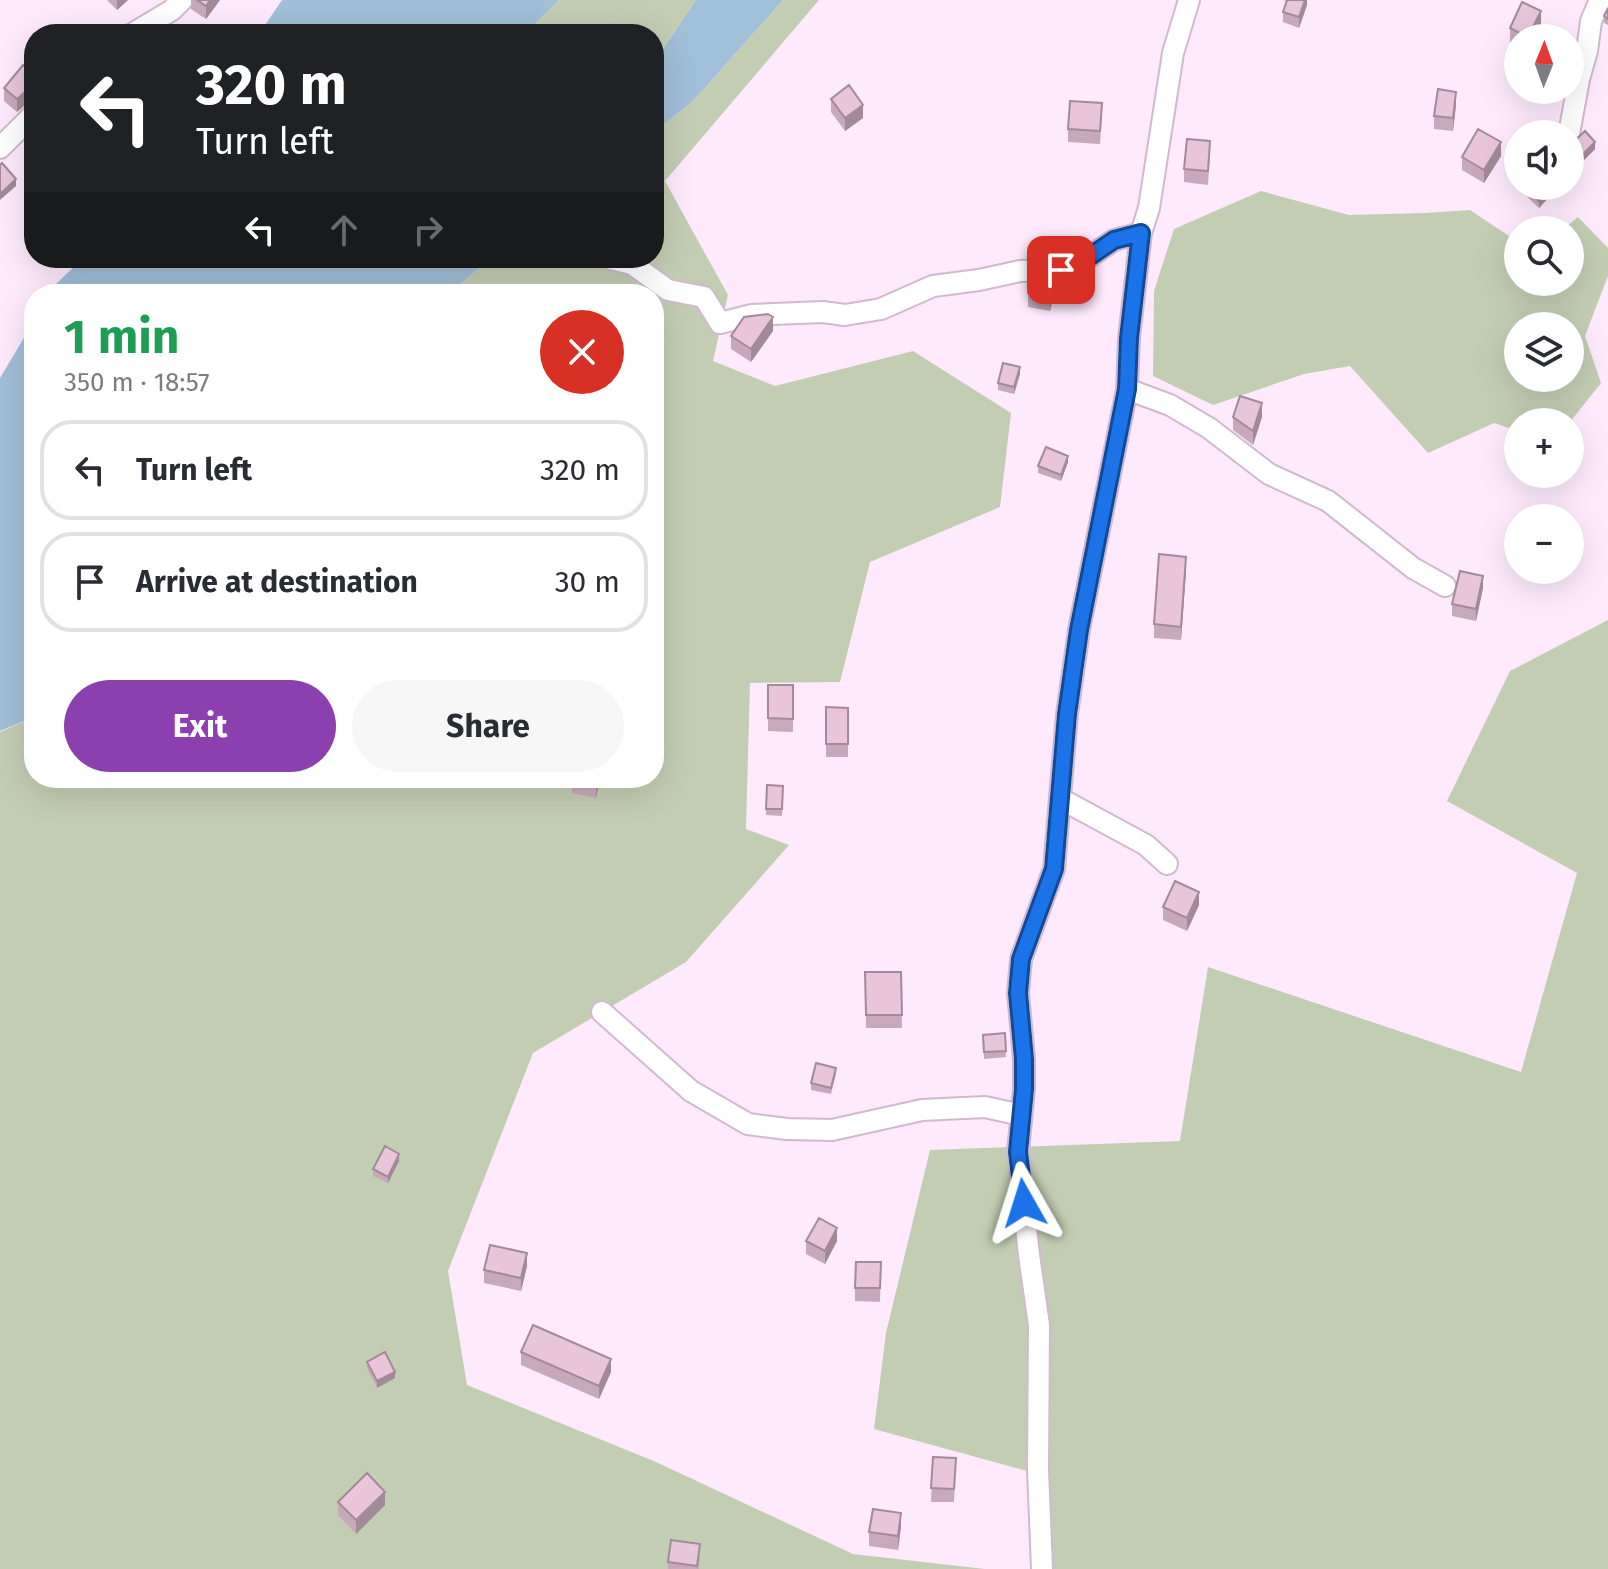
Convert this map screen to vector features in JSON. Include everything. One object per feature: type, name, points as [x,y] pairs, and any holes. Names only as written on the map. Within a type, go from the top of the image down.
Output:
[{"type":"street","points":[[149,24],[182,0]]},
{"type":"street","points":[[1042,1569],[1038,1470],[1039,1325],[1018,1152],[1024,1074],[1018,993],[1021,959],[1054,869],[1067,714],[1079,630],[1127,389],[1129,338],[1141,233],[1149,208],[1173,53],[1189,0]]},
{"type":"street","points":[[1572,120],[1591,21],[1600,0]]},
{"type":"street","points":[[0,148],[24,124]]},
{"type":"street","points":[[664,287],[704,297],[720,323],[752,315],[823,312],[845,315],[881,309],[933,286],[1020,271],[1061,270],[1089,257],[1114,240],[1141,233]]},
{"type":"street","points":[[638,268],[660,284]]},
{"type":"street","points":[[1127,389],[1170,405],[1209,428],[1269,474],[1328,501],[1413,568],[1445,586]]},
{"type":"street","points":[[1061,799],[1146,845],[1167,864]]},
{"type":"street","points":[[602,1012],[691,1091],[748,1124],[832,1130],[922,1110],[985,1107],[1021,1115]]},
{"type":"green space","points":[[559,0],[696,0],[664,47],[664,24],[535,24]]},
{"type":"green space","points":[[783,0],[819,0],[665,181],[728,295],[713,361],[775,386],[913,351],[1011,413],[1000,507],[870,562],[840,682],[750,683],[746,829],[789,845],[686,962],[533,1053],[448,1271],[467,1385],[656,1462],[853,1554],[985,1569],[0,1569],[0,732],[24,721],[24,788],[664,788],[664,284],[460,284],[480,268],[664,268],[664,124],[693,101]]},
{"type":"green space","points":[[1261,191],[1349,215],[1470,210],[1504,233],[1504,296],[1584,296],[1584,223],[1608,248],[1608,276],[1585,336],[1601,383],[1581,408],[1504,408],[1504,426],[1494,423],[1428,453],[1350,366],[1304,374],[1213,405],[1153,376],[1154,291],[1174,229]]},
{"type":"green space","points":[[1608,620],[1608,1569],[1032,1569],[1031,1472],[874,1429],[886,1333],[930,1150],[1180,1141],[1208,967],[1521,1072],[1577,873],[1447,801],[1510,671]]},
{"type":"water","points":[[282,0],[559,0],[535,24],[266,24]]},
{"type":"water","points":[[696,0],[783,0],[693,101],[664,124],[664,47]]},
{"type":"water","points":[[73,268],[480,268],[460,284],[56,284]]},
{"type":"water","points":[[24,338],[24,721],[0,731],[0,378]]},
{"type":"building","points":[[1287,0],[1305,0],[1299,17],[1283,12]]},
{"type":"building","points":[[1522,2],[1541,11],[1534,24],[1512,24]]},
{"type":"building","points":[[23,65],[24,93],[17,99],[4,88]]},
{"type":"building","points":[[849,85],[863,105],[845,118],[831,99]]},
{"type":"building","points":[[1438,89],[1456,92],[1453,118],[1434,116]]},
{"type":"building","points":[[1070,101],[1102,103],[1100,131],[1068,129]]},
{"type":"building","points":[[1478,129],[1501,142],[1484,170],[1462,157]]},
{"type":"building","points":[[1584,132],[1595,142],[1584,153]]},
{"type":"building","points":[[1187,139],[1210,141],[1208,171],[1184,169]]},
{"type":"building","points":[[2,163],[16,179],[0,194],[0,165]]},
{"type":"building","points":[[1032,270],[1056,270],[1050,298],[1028,293]]},
{"type":"building","points":[[768,314],[773,317],[751,349],[731,336],[744,317]]},
{"type":"building","points":[[1003,363],[1020,367],[1014,387],[998,383]]},
{"type":"building","points":[[1240,396],[1262,403],[1253,431],[1233,417]]},
{"type":"building","points":[[1046,447],[1068,456],[1061,475],[1038,466]]},
{"type":"building","points":[[1159,554],[1186,557],[1181,627],[1154,624]]},
{"type":"building","points":[[1460,571],[1483,576],[1476,609],[1452,604]]},
{"type":"building","points":[[768,685],[793,685],[793,719],[768,718]]},
{"type":"building","points":[[826,707],[848,708],[848,744],[826,744]]},
{"type":"building","points":[[767,785],[783,786],[782,809],[766,809]]},
{"type":"building","points":[[1175,881],[1199,892],[1187,918],[1163,907]]},
{"type":"building","points":[[865,972],[901,972],[902,1015],[866,1015]]},
{"type":"building","points":[[1005,1033],[1006,1051],[984,1052],[983,1035]]},
{"type":"building","points":[[816,1063],[836,1068],[831,1088],[811,1083]]},
{"type":"building","points":[[385,1146],[399,1154],[388,1177],[373,1169]]},
{"type":"building","points":[[819,1218],[837,1228],[825,1251],[806,1241]]},
{"type":"building","points":[[490,1245],[527,1253],[521,1278],[484,1270]]},
{"type":"building","points":[[856,1262],[881,1262],[880,1288],[855,1288]]},
{"type":"building","points":[[533,1325],[611,1359],[599,1386],[521,1352]]},
{"type":"building","points":[[385,1352],[395,1372],[377,1381],[367,1362]]},
{"type":"building","points":[[933,1457],[956,1458],[954,1489],[931,1488]]},
{"type":"building","points":[[367,1473],[385,1492],[356,1520],[338,1502]]},
{"type":"building","points":[[873,1509],[901,1513],[898,1536],[869,1532]]},
{"type":"building","points":[[671,1540],[700,1544],[697,1566],[668,1562]]},
{"type":"route","points":[[1024,1203],[1018,1152],[1024,1089],[1018,993],[1021,959],[1054,869],[1067,714],[1079,630],[1127,389],[1129,338],[1141,233],[1114,240],[1089,257],[1061,270]]}]
